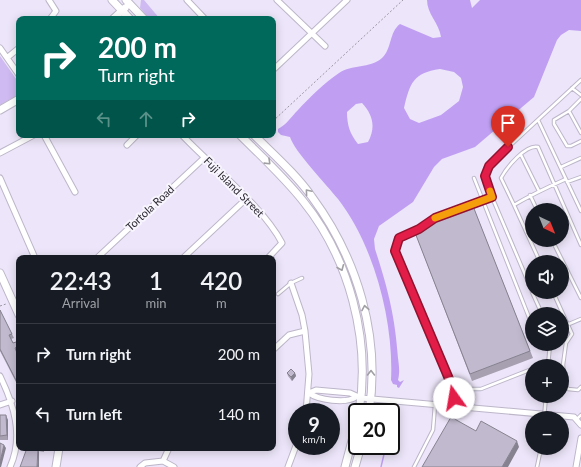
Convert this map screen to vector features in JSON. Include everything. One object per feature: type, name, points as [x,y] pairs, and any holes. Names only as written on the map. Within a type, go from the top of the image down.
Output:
[{"type":"main road","points":[[112,0],[127,16]]},
{"type":"main road","points":[[116,16],[129,1],[142,16]]},
{"type":"main road","points":[[0,110],[16,102]]},
{"type":"main road","points":[[243,138],[282,176],[304,202],[324,231],[342,270],[354,305],[361,347],[358,403]]},
{"type":"main road","points":[[257,138],[289,169],[312,196],[332,226],[351,266],[364,303],[371,347],[370,403]]},
{"type":"main road","points":[[0,273],[16,308]]},
{"type":"main road","points":[[56,467],[59,451]]},
{"type":"main road","points":[[345,467],[348,455]]},
{"type":"main road","points":[[355,467],[358,455]]},
{"type":"street","points":[[49,0],[56,10],[52,16]]},
{"type":"street","points":[[187,0],[202,16]]},
{"type":"street","points":[[191,4],[196,0]]},
{"type":"street","points":[[277,0],[324,46]]},
{"type":"street","points":[[276,67],[347,0]]},
{"type":"street","points":[[0,48],[16,70]]},
{"type":"street","points":[[8,57],[16,50]]},
{"type":"street","points":[[0,153],[28,138]]},
{"type":"street","points":[[46,138],[75,192]]},
{"type":"street","points":[[127,145],[134,138]]},
{"type":"street","name":"Fuji Island Street","points":[[185,138],[266,219],[282,243],[271,255]]},
{"type":"street","name":"Tortola Road","points":[[100,255],[204,158]]},
{"type":"street","points":[[0,178],[34,255]]},
{"type":"street","points":[[186,255],[246,199]]},
{"type":"street","points":[[291,283],[302,315],[305,330],[308,355],[309,392],[307,403]]},
{"type":"street","points":[[276,347],[289,335],[305,330]]},
{"type":"street","points":[[0,376],[12,401],[16,418]]},
{"type":"street","points":[[309,392],[315,397],[350,401],[358,398],[525,414]]},
{"type":"street","points":[[0,405],[12,401]]},
{"type":"street","points":[[569,417],[574,417],[581,425]]},
{"type":"street","points":[[576,467],[581,438]]},
{"type":"street","points":[[10,467],[16,444]]},
{"type":"street","points":[[163,461],[168,451]]},
{"type":"street","points":[[288,467],[292,455]]},
{"type":"street","points":[[140,467],[145,463],[163,461],[174,467]]},
{"type":"lane","points":[[525,275],[492,197],[485,176],[489,166],[581,80]]},
{"type":"lane","points":[[572,88],[581,95]]},
{"type":"lane","points":[[581,99],[569,111],[554,120],[554,124],[567,146],[571,146],[581,141]]},
{"type":"lane","points":[[569,111],[581,133]]},
{"type":"lane","points":[[538,120],[581,211]]},
{"type":"lane","points":[[537,255],[501,178],[505,171],[527,148],[534,146],[538,147],[581,245]]},
{"type":"lane","points":[[521,155],[539,191]]},
{"type":"lane","points":[[561,167],[581,158]]},
{"type":"lane","points":[[514,205],[530,195],[554,184],[581,176]]},
{"type":"lane","points":[[474,178],[525,307]]},
{"type":"lane","points":[[530,195],[534,203]]},
{"type":"lane","points":[[452,406],[455,389],[452,386],[395,251],[399,238],[419,229],[435,218],[492,197]]},
{"type":"lane","points":[[556,247],[581,298]]},
{"type":"lane","points":[[278,294],[291,283],[302,278]]},
{"type":"lane","points":[[569,324],[581,319]]},
{"type":"lane","points":[[569,326],[572,334],[569,338]]},
{"type":"lane","points":[[565,351],[563,365],[565,385],[568,388],[578,390],[581,387]]},
{"type":"lane","points":[[455,389],[481,389],[525,372]]},
{"type":"lane","points":[[414,467],[433,430],[435,405]]},
{"type":"lane","points":[[576,419],[581,415]]},
{"type":"lane","points":[[537,467],[540,455]]},
{"type":"path","points":[[276,118],[403,0]]},
{"type":"path","points":[[0,306],[6,304]]},
{"type":"shaded area","points":[[141,0],[144,0],[157,16],[147,16],[140,8]]},
{"type":"shaded area","points":[[427,0],[470,0],[472,8],[480,0],[581,0],[581,31],[569,30],[561,35],[557,40],[534,97],[475,147],[442,159],[434,167],[413,202],[379,226],[374,239],[375,249],[384,277],[393,316],[399,366],[398,380],[400,382],[404,380],[399,388],[397,385],[393,384],[391,380],[391,357],[385,309],[379,285],[362,239],[351,218],[338,199],[304,159],[290,137],[281,135],[278,132],[278,129],[286,123],[317,90],[339,73],[349,68],[372,64],[382,58],[387,50],[396,27],[400,24],[433,38],[441,37]],"holes":[[[440,69],[454,72],[461,78],[463,87],[459,101],[441,115],[419,123],[410,119],[404,108],[411,86],[414,81],[424,73]],[[362,103],[369,112],[373,126],[368,142],[358,144],[350,129],[347,112],[356,104]]]},
{"type":"shaded area","points":[[0,56],[16,79],[16,96],[0,105]]},
{"type":"building","points":[[473,206],[525,338],[525,351],[530,351],[470,374],[414,230]]},
{"type":"building","points":[[0,310],[12,334],[9,335],[13,343],[16,342],[16,380],[0,349]]},
{"type":"building","points":[[291,369],[295,373],[291,377],[287,373]]},
{"type":"building","points":[[0,415],[6,415],[7,435],[0,436]]},
{"type":"building","points":[[451,417],[476,431],[481,421],[517,441],[502,467],[422,467]]},
{"type":"building","points":[[0,443],[4,445],[0,462]]},
{"type":"building","points":[[26,451],[38,451],[37,467],[20,467]]},
{"type":"waterway","points":[[381,467],[384,455]]},
{"type":"slow traffic","points":[[435,218],[492,197],[490,191]]},
{"type":"route","points":[[454,398],[455,389],[452,386],[395,251],[399,238],[419,229],[435,218],[492,197],[485,176],[489,166],[508,147]]}]
